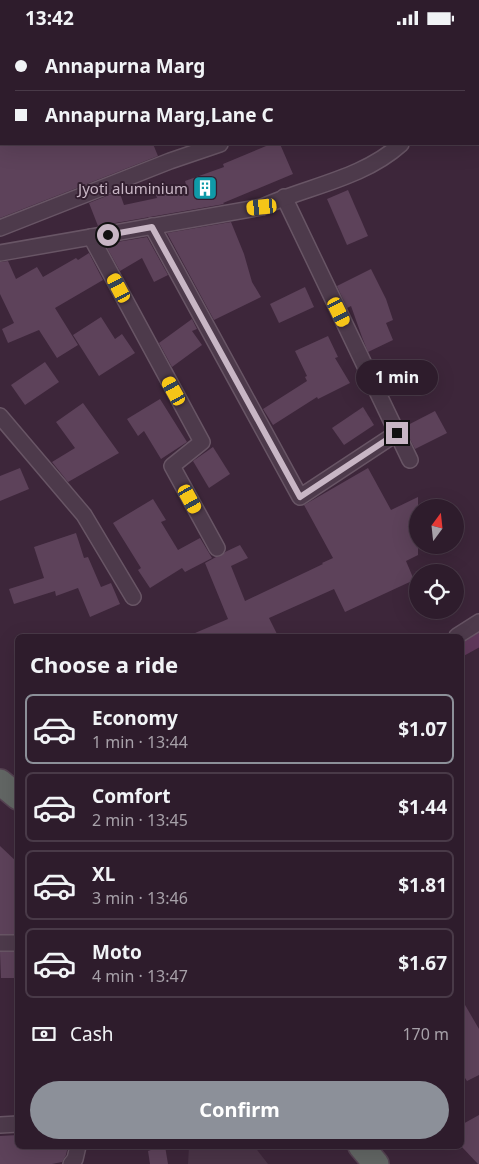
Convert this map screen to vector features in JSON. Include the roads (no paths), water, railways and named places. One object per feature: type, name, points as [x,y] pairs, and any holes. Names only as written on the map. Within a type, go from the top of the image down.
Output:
[{"type":"highway","points":[[0,782],[15,794]]},
{"type":"highway","points":[[363,1149],[376,1164]]},
{"type":"street","points":[[0,228],[170,161],[217,145]]},
{"type":"street","points":[[0,253],[262,207],[284,197],[354,173],[400,145]]},
{"type":"street","points":[[284,197],[410,460]]},
{"type":"street","points":[[152,227],[300,497],[397,433]]},
{"type":"street","points":[[91,237],[202,442],[172,467],[217,548]]},
{"type":"street","points":[[0,416],[84,515],[133,597]]},
{"type":"street","points":[[460,634],[479,622]]},
{"type":"street","points":[[0,943],[15,943]]},
{"type":"street","points":[[0,1125],[15,1124]]},
{"type":"street","points":[[71,1164],[75,1159],[77,1149]]},
{"type":"waterway","points":[[464,644],[479,636]]},
{"type":"place","name":"Jyoti aluminium","points":[[205,188]]}]
